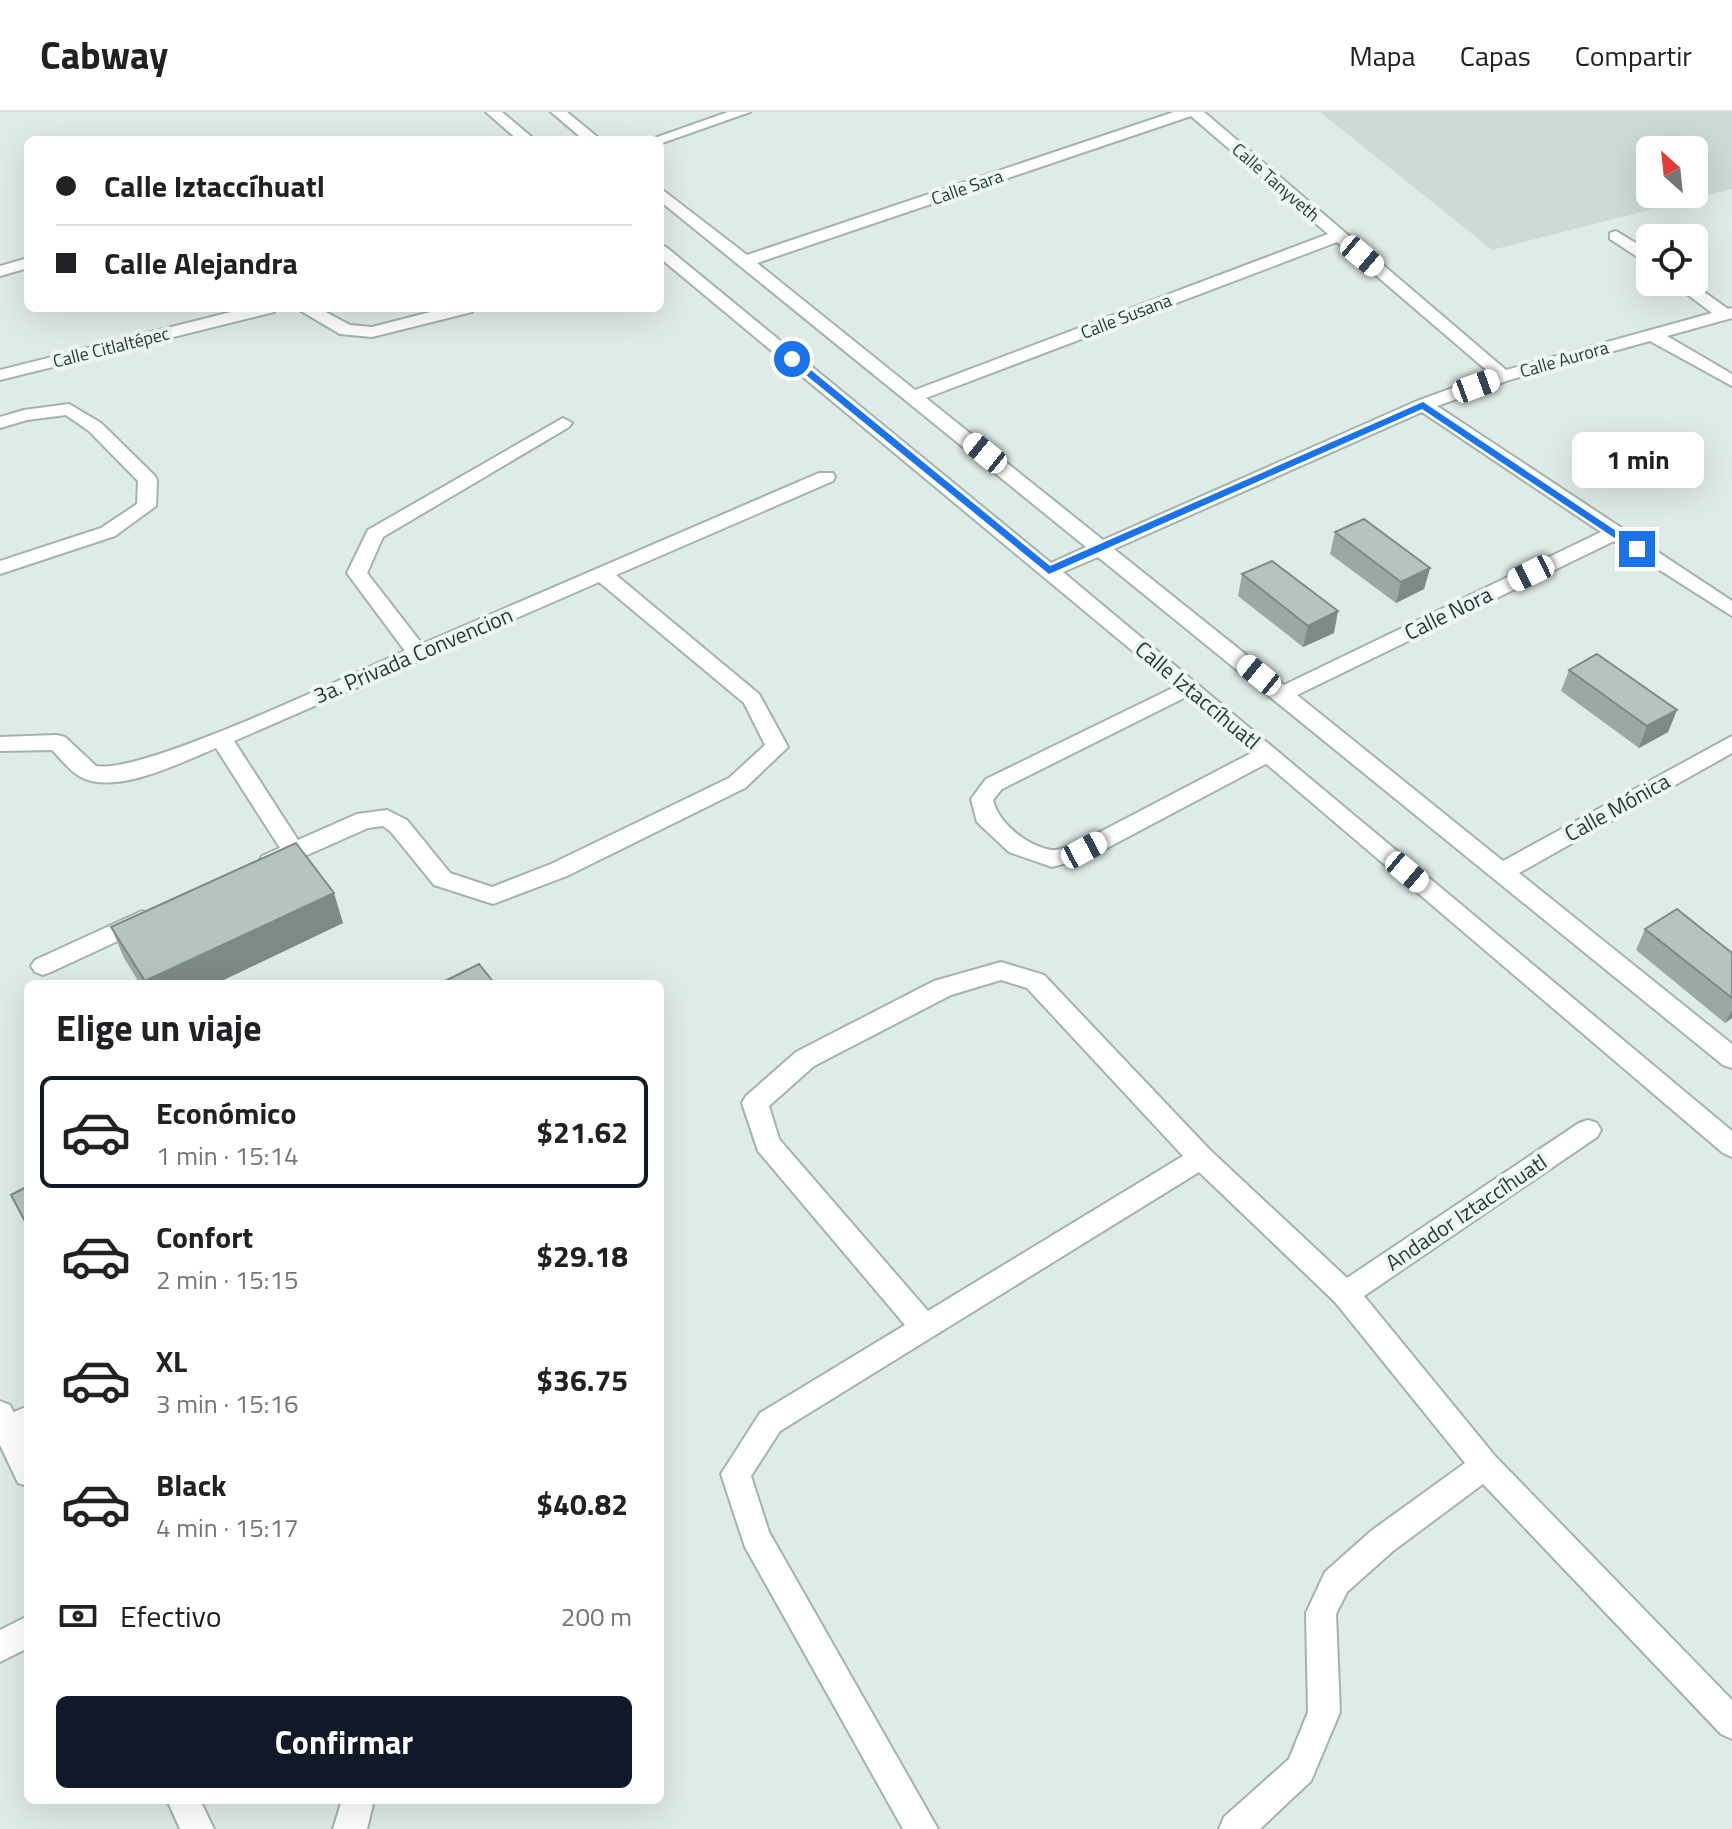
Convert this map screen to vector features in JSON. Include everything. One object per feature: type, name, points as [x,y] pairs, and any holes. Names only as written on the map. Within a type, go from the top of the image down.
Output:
[{"type":"street","points":[[493,112],[522,136]]},
{"type":"street","points":[[558,112],[588,136]]},
{"type":"street","points":[[664,138],[743,112]]},
{"type":"street","name":"Calle Sara","points":[[746,261],[1189,112]]},
{"type":"street","name":"Calle Tanyveth","points":[[1195,112],[1503,376]]},
{"type":"street","points":[[664,201],[746,261],[915,396],[1732,1058]]},
{"type":"street","name":"Calle Susana","points":[[915,396],[1338,236]]},
{"type":"street","points":[[1616,236],[1636,250]]},
{"type":"street","name":"Calle Iztaccíhuatl","points":[[664,253],[1189,687],[1732,1146]]},
{"type":"street","points":[[0,271],[24,264]]},
{"type":"street","points":[[1700,296],[1728,314]]},
{"type":"street","name":"Calle Citlaltépec","points":[[0,375],[252,312]]},
{"type":"street","points":[[312,312],[346,330],[372,332],[450,312]]},
{"type":"street","name":"Calle Aurora","points":[[1049,571],[1423,405],[1503,376],[1728,314]]},
{"type":"street","points":[[1653,335],[1732,381]]},
{"type":"street","points":[[1423,405],[1732,610]]},
{"type":"street","points":[[0,423],[24,415],[69,409],[95,427],[148,480],[146,506],[108,532],[0,568]]},
{"type":"street","points":[[418,653],[357,573],[375,534],[563,423]]},
{"type":"street","name":"3a. Privada Convencion","points":[[0,744],[57,742],[88,772],[104,777],[128,772],[221,738],[826,477]]},
{"type":"street","name":"Calle Nora","points":[[1282,694],[1614,533]]},
{"type":"street","points":[[252,871],[365,820],[387,818],[399,826],[442,879],[493,896],[559,870],[737,783],[777,747],[752,699],[603,575]]},
{"type":"street","points":[[1189,687],[994,784],[982,799],[985,816],[1017,846],[1052,859],[1084,850],[1267,754]]},
{"type":"street","points":[[221,738],[294,852]]},
{"type":"street","name":"Calle Mónica","points":[[1502,872],[1732,743]]},
{"type":"street","points":[[43,966],[168,909]]},
{"type":"street","points":[[926,1329],[767,1144],[755,1103],[805,1059],[943,988],[1001,971],[1035,981],[1201,1158],[1345,1294],[1485,1465],[1732,1723]]},
{"type":"street","name":"Andador Iztaccíhuatl","points":[[1345,1294],[1588,1130]]},
{"type":"street","points":[[921,1829],[756,1537],[736,1474],[770,1422],[1201,1158]]},
{"type":"street","points":[[12,1421],[24,1460]]},
{"type":"street","points":[[1236,1829],[1300,1770],[1324,1712],[1321,1613],[1336,1582],[1382,1541],[1485,1465]]},
{"type":"street","points":[[0,1647],[24,1633]]},
{"type":"street","points":[[185,1804],[197,1829]]},
{"type":"street","points":[[350,1829],[357,1804]]},
{"type":"shaded area","points":[[1320,112],[1732,112],[1732,189],[1708,195],[1708,136],[1636,136],[1636,208],[1657,208],[1492,250]]},
{"type":"building","points":[[1364,519],[1430,568],[1401,582],[1335,532]]},
{"type":"building","points":[[1272,561],[1338,611],[1308,626],[1242,574]]},
{"type":"building","points":[[1597,654],[1677,710],[1647,726],[1569,670]]},
{"type":"building","points":[[296,843],[334,893],[147,980],[111,927]]},
{"type":"building","points":[[1677,909],[1732,953],[1732,998],[1645,929]]},
{"type":"building","points":[[479,964],[492,980],[447,980]]},
{"type":"building","points":[[24,1188],[24,1219],[11,1195]]},
{"type":"route","points":[[792,359],[1049,571],[1423,405],[1637,549]]}]
